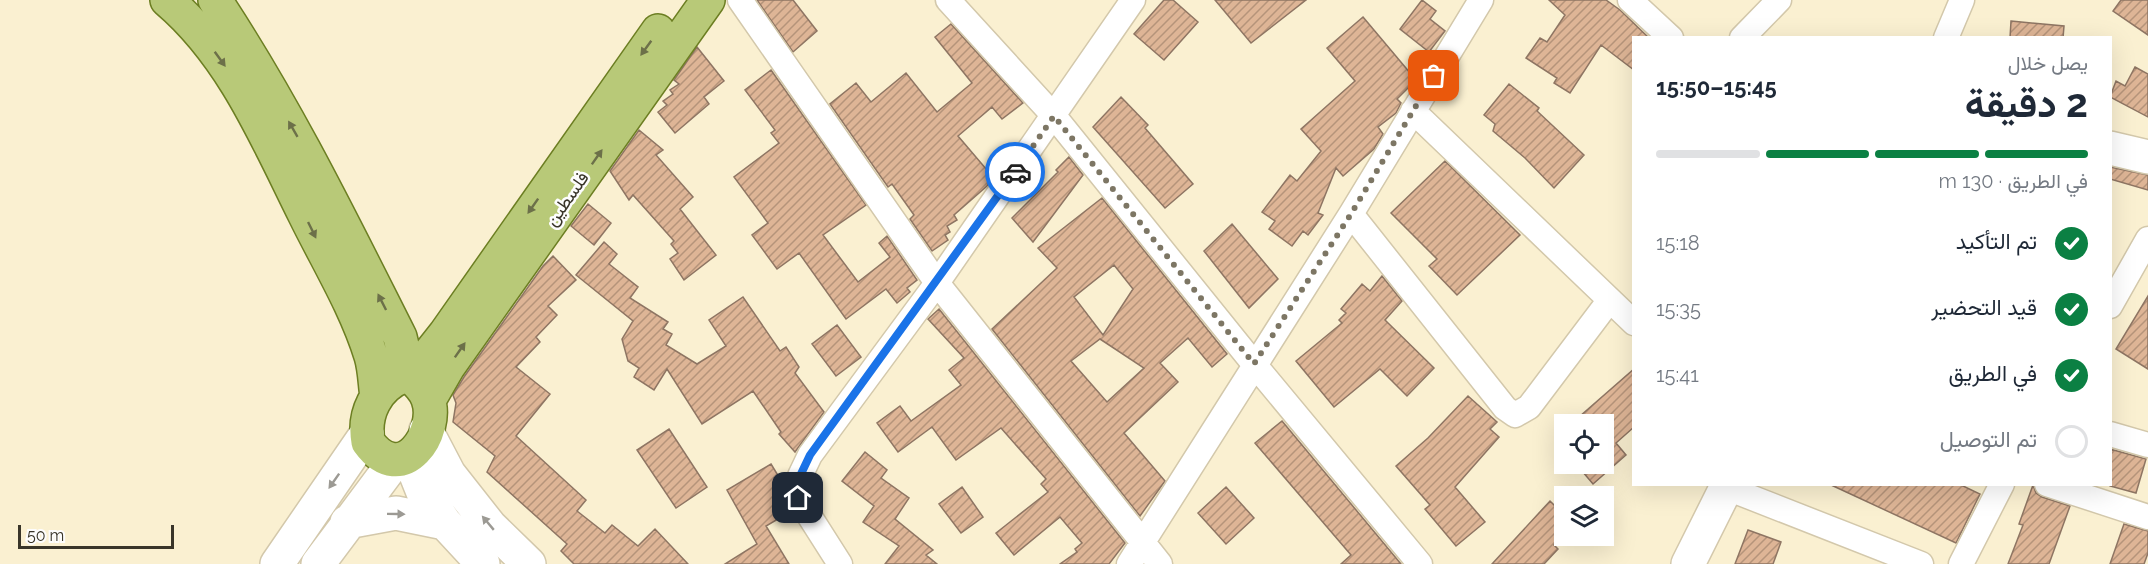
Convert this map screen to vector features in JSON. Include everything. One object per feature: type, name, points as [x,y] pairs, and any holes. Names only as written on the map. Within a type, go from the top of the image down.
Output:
[{"type":"main road","name":"فلسطين","points":[[417,396],[445,334],[680,0]]},
{"type":"main road","name":"فلسطين","points":[[417,396],[448,367],[708,0]]},
{"type":"main road","points":[[195,5],[252,59],[318,174],[399,336],[417,396],[416,452],[402,459],[374,450],[368,442],[367,433],[370,410],[376,397],[391,381],[417,396]]},
{"type":"main road","points":[[195,5],[224,62],[252,108],[348,302],[371,357],[376,397]]},
{"type":"main road","points":[[399,336],[422,340],[445,334]]},
{"type":"street","points":[[740,0],[937,283],[1160,564]]},
{"type":"street","points":[[948,0],[1054,116],[1418,563]]},
{"type":"street","points":[[840,564],[798,498],[800,476],[810,455],[937,283],[1133,0]]},
{"type":"street","points":[[1744,36],[1779,0]]},
{"type":"street","points":[[1947,36],[1962,0]]},
{"type":"street","points":[[1633,1],[1669,36]]},
{"type":"street","points":[[1129,564],[1351,214],[1477,2]]},
{"type":"street","points":[[1413,111],[1632,321]]},
{"type":"street","points":[[2112,148],[2148,157]]},
{"type":"street","points":[[1351,214],[1504,408],[1515,415],[1529,407],[1609,301]]},
{"type":"street","points":[[2112,302],[2148,239]]},
{"type":"street","points":[[417,396],[449,474],[490,526],[529,564]]},
{"type":"street","points":[[277,564],[367,433]]},
{"type":"street","points":[[2112,435],[2148,445]]},
{"type":"street","points":[[318,564],[347,522],[402,459],[445,523],[483,564]]},
{"type":"street","points":[[1688,564],[1728,486],[1921,564]]},
{"type":"street","points":[[1961,564],[2001,486]]},
{"type":"street","points":[[2053,486],[2148,517]]},
{"type":"street","points":[[347,522],[396,513],[445,523]]},
{"type":"building","points":[[757,0],[793,0],[817,31],[793,52]]},
{"type":"building","points":[[1164,0],[1173,0],[1198,22],[1164,60],[1134,34]]},
{"type":"building","points":[[1215,0],[1306,0],[1251,43]]},
{"type":"building","points":[[1422,0],[1436,11],[1430,19],[1445,31],[1429,52],[1400,29]]},
{"type":"building","points":[[1549,0],[1606,0],[1620,10],[1647,36],[1632,36],[1632,68],[1601,45],[1570,93],[1554,83],[1557,78],[1526,58],[1540,38],[1547,42],[1565,15]]},
{"type":"building","points":[[2121,0],[2148,0],[2148,35],[2113,11]]},
{"type":"building","points":[[1363,17],[1416,80],[1397,99],[1401,103],[1396,113],[1378,127],[1383,134],[1374,149],[1343,176],[1336,168],[1318,213],[1323,215],[1308,235],[1303,231],[1292,246],[1269,229],[1275,221],[1262,212],[1290,175],[1297,181],[1321,151],[1301,129],[1355,81],[1327,48]]},
{"type":"building","points":[[2011,21],[2064,26],[2063,36],[2010,36]]},
{"type":"building","points":[[951,24],[1023,103],[1002,119],[992,107],[958,136],[993,177],[987,186],[954,215],[957,220],[947,226],[950,232],[945,235],[948,240],[932,251],[910,219],[914,215],[892,184],[888,187],[830,104],[856,83],[871,102],[906,73],[937,112],[972,83],[935,37]]},
{"type":"building","points":[[697,47],[724,81],[704,97],[709,104],[675,133],[658,112],[667,105],[663,101],[673,94],[670,90],[679,84],[674,80]]},
{"type":"building","points":[[2135,67],[2148,74],[2148,117],[2112,98],[2116,81],[2125,86]]},
{"type":"building","points":[[771,70],[866,205],[823,235],[858,282],[890,257],[879,243],[887,236],[917,280],[907,288],[910,292],[897,303],[886,289],[846,319],[799,253],[777,269],[752,235],[768,223],[734,177],[779,143],[771,133],[775,130],[745,90]]},
{"type":"building","points":[[1509,84],[1539,108],[1537,111],[1584,155],[1554,188],[1525,158],[1493,131],[1495,124],[1484,115]]},
{"type":"building","points":[[1121,97],[1148,125],[1145,128],[1193,184],[1165,208],[1093,127]]},
{"type":"building","points":[[639,130],[663,150],[656,155],[693,197],[680,209],[716,255],[684,280],[670,259],[678,253],[671,244],[674,241],[633,195],[629,200],[610,171]]},
{"type":"building","points":[[1069,157],[1083,175],[1033,242],[1012,218],[1058,172],[1056,170]]},
{"type":"building","points":[[1445,161],[1520,235],[1457,295],[1429,266],[1437,259],[1391,213]]},
{"type":"building","points":[[2112,167],[2148,175],[2148,190],[2112,180]]},
{"type":"building","points":[[1102,198],[1227,354],[1212,367],[1188,338],[1160,363],[1178,382],[1124,433],[1165,481],[1140,516],[992,329],[1057,268],[1038,248]],"holes":[[[1114,265],[1133,289],[1103,335],[1074,297]],[[1100,339],[1144,368],[1107,402],[1071,361]]]},
{"type":"building","points":[[588,204],[611,223],[594,245],[571,226]]},
{"type":"building","points":[[1232,224],[1278,279],[1249,308],[1204,251]]},
{"type":"building","points":[[604,242],[617,254],[609,264],[638,287],[630,298],[668,322],[663,329],[672,334],[666,345],[697,364],[726,346],[709,320],[743,297],[780,351],[786,347],[799,367],[795,373],[824,412],[795,452],[779,434],[781,432],[753,391],[702,424],[667,369],[654,390],[634,377],[639,368],[628,361],[622,339],[633,321],[576,275]]},
{"type":"building","points":[[553,256],[576,280],[548,306],[557,315],[536,337],[540,342],[516,367],[550,394],[516,436],[586,500],[577,511],[605,533],[612,525],[638,546],[655,529],[688,564],[574,564],[561,551],[567,544],[487,472],[495,456],[453,422],[456,403],[453,395],[543,266]]},
{"type":"building","points":[[1382,276],[1402,301],[1385,320],[1434,368],[1407,396],[1380,369],[1334,407],[1296,361],[1342,323],[1339,320],[1346,313],[1341,309],[1362,284],[1370,291]]},
{"type":"building","points":[[2148,296],[2148,369],[2116,349]]},
{"type":"building","points":[[939,309],[1125,543],[1109,564],[1060,564],[1077,552],[1075,549],[1082,543],[1060,517],[1014,555],[996,533],[1048,492],[1041,484],[1046,479],[1001,428],[956,460],[932,427],[898,452],[877,423],[900,406],[911,421],[961,385],[949,370],[964,358],[928,319]]},
{"type":"building","points":[[837,325],[861,357],[836,376],[812,344]]},
{"type":"building","points":[[1632,371],[1632,429],[1616,443],[1626,455],[1614,466],[1614,414],[1582,414]]},
{"type":"building","points":[[1468,396],[1497,422],[1490,429],[1499,437],[1455,487],[1485,522],[1456,546],[1425,509],[1430,505],[1396,466],[1428,438]]},
{"type":"building","points":[[1282,421],[1401,564],[1341,564],[1351,555],[1255,443]]},
{"type":"building","points":[[669,429],[707,487],[676,508],[637,450]]},
{"type":"building","points":[[2112,450],[2146,459],[2136,493],[2110,486],[2112,486]]},
{"type":"building","points":[[865,452],[887,470],[881,478],[909,498],[895,519],[933,550],[926,555],[937,564],[885,564],[899,546],[863,522],[874,506],[842,481]]},
{"type":"building","points":[[771,464],[785,487],[784,497],[790,512],[766,526],[789,564],[725,564],[757,544],[727,490]]},
{"type":"building","points":[[1584,474],[1604,474],[1593,484]]},
{"type":"building","points":[[1833,486],[1963,486],[1980,494],[1956,543]]},
{"type":"building","points":[[2033,486],[2036,493],[2042,497],[2070,506],[2049,564],[2008,564],[2023,525],[2019,524]]},
{"type":"building","points":[[962,487],[983,517],[961,533],[939,504]]},
{"type":"building","points":[[1226,487],[1254,518],[1226,544],[1198,513]]},
{"type":"building","points":[[1550,501],[1554,505],[1554,546],[1558,549],[1544,564],[1492,564]]},
{"type":"building","points":[[2124,524],[2148,531],[2148,553],[2144,564],[2110,564]]},
{"type":"building","points":[[1748,530],[1781,542],[1773,564],[1735,564]]},
{"type":"way so far","points":[[1015,172],[1054,116],[1254,364],[1351,214],[1434,76]]},
{"type":"route","points":[[798,498],[800,476],[810,455],[937,283],[1015,172]]}]
